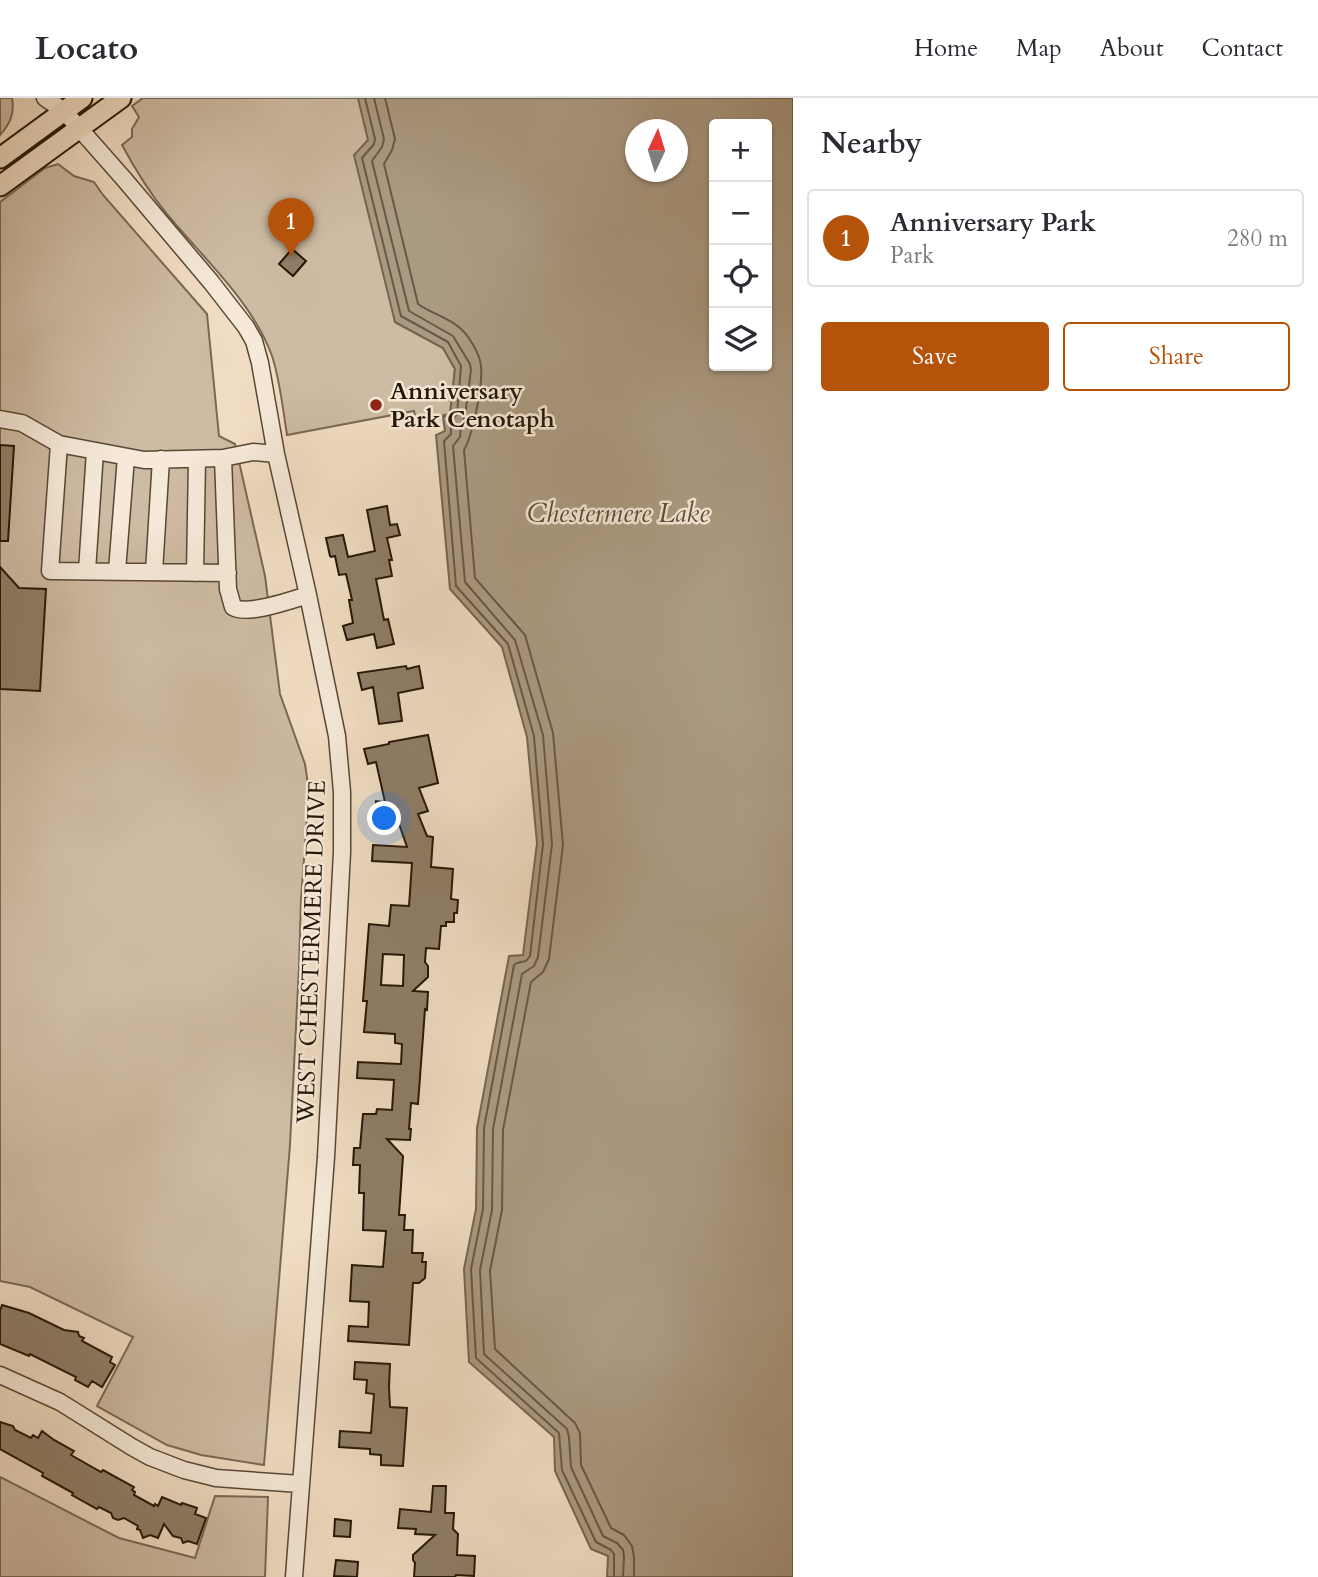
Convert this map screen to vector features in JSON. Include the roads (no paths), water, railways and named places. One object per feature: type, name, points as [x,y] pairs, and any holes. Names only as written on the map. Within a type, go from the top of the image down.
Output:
[{"type":"main road","points":[[0,158],[61,105],[82,98]]},
{"type":"main road","points":[[0,186],[121,98]]},
{"type":"street","name":"WEST CHESTERMERE DRIVE","points":[[44,98],[61,105],[211,282],[254,341],[337,736],[342,792],[342,852],[326,1157],[294,1577]]},
{"type":"street","points":[[0,419],[22,423],[59,443],[144,460],[197,460],[253,452],[276,454]]},
{"type":"street","points":[[59,443],[50,571],[228,573]]},
{"type":"street","points":[[87,571],[95,451]]},
{"type":"street","points":[[117,571],[126,457]]},
{"type":"street","points":[[223,458],[228,589],[233,607],[239,611],[275,606],[308,595]]},
{"type":"street","points":[[154,572],[161,459]]},
{"type":"street","points":[[195,573],[197,460]]},
{"type":"street","points":[[0,1375],[60,1402],[150,1457],[184,1470],[216,1478],[300,1485]]},
{"type":"water","name":"Chestermere Lake","points":[[358,98],[793,98],[793,1577],[607,1577],[608,1556],[591,1549],[555,1471],[554,1437],[469,1362],[464,1269],[476,1209],[477,1128],[509,956],[523,955],[537,843],[527,737],[502,647],[450,589],[436,435],[445,431],[443,417],[450,414],[455,369],[443,348],[395,322],[354,155],[368,140]]},
{"type":"place","name":"Anniversary Park","points":[[291,256]]},
{"type":"place","name":"Anniversary Park Cenotaph","points":[[376,405]]}]
